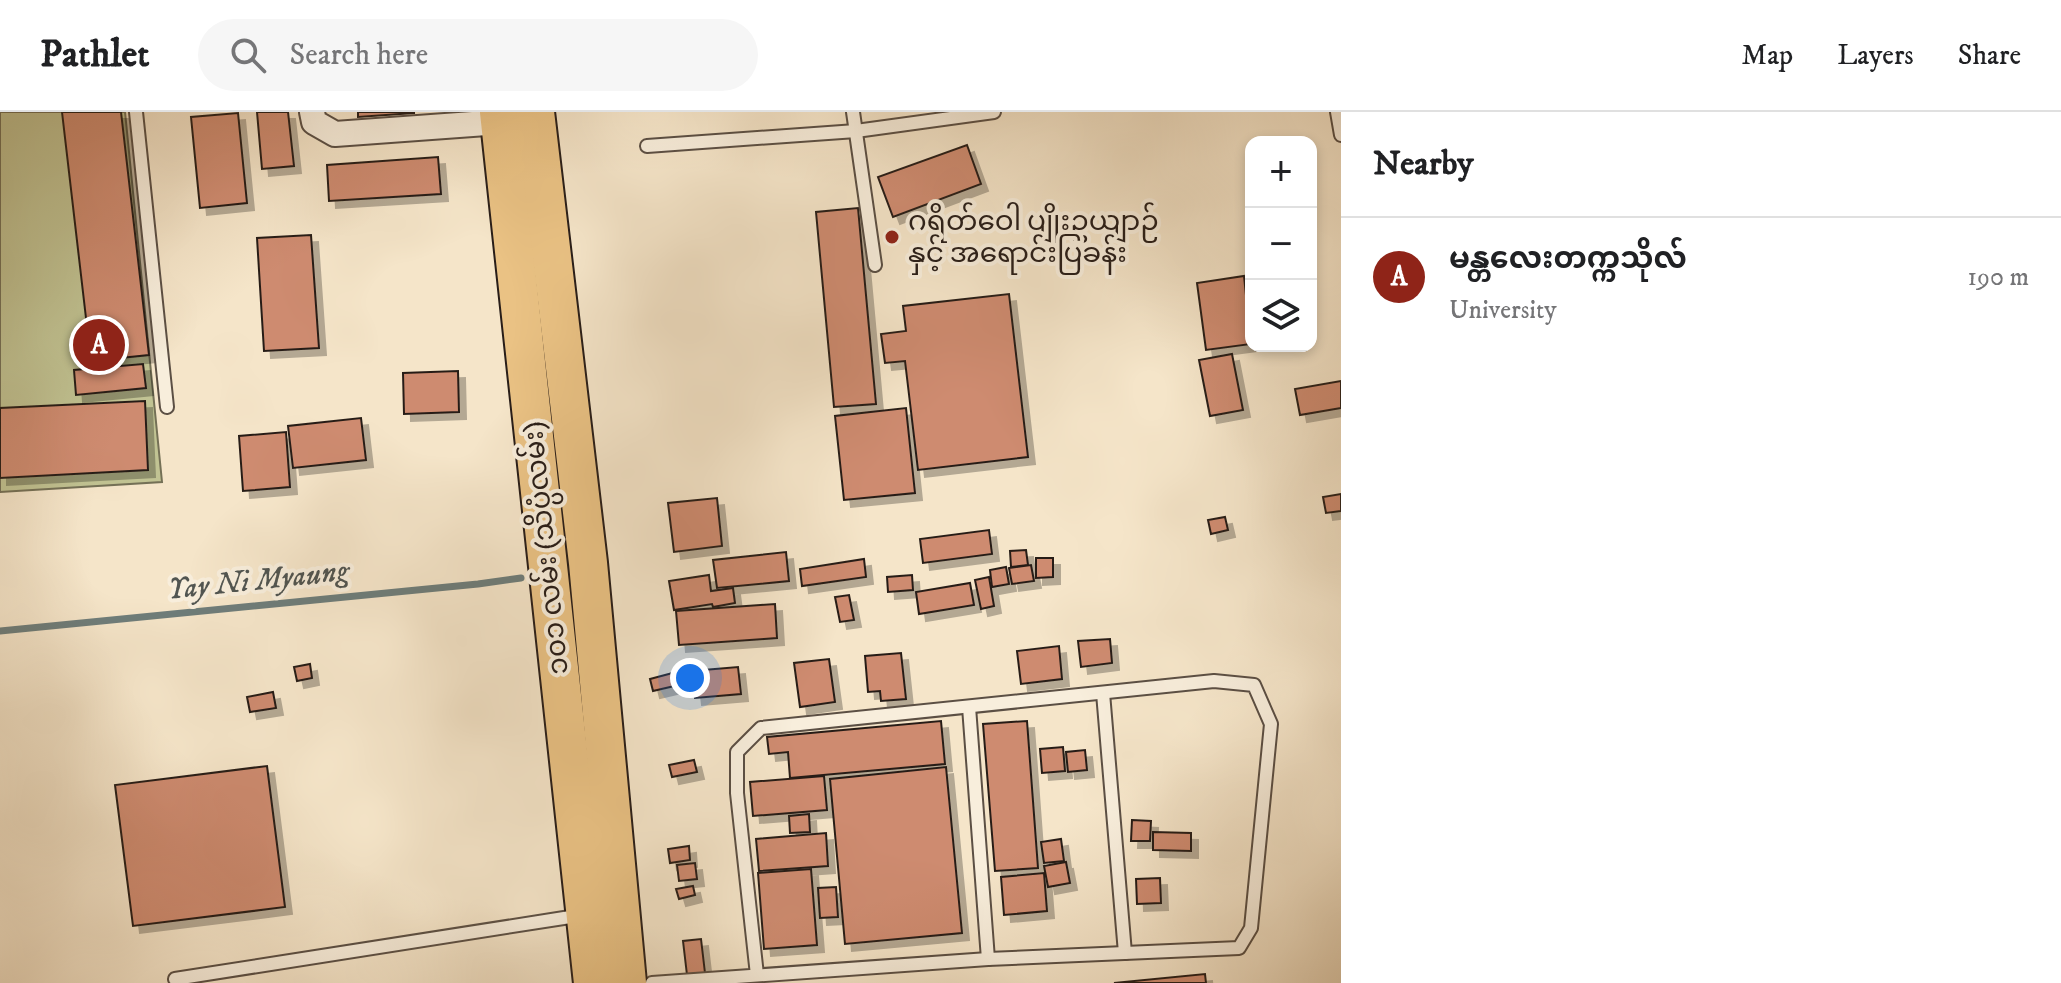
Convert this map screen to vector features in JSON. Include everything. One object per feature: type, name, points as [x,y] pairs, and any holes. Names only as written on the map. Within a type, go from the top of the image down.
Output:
[{"type":"main road","name":"၁၀၁ လမ်း (သိပ္ပံလမ်း)","points":[[512,115],[593,983]]},
{"type":"main road","name":"၁၀၁ လမ်း (သိပ္ပံလမ်း)","points":[[512,115],[588,563],[627,983]]},
{"type":"street","points":[[312,112],[314,122],[335,134],[512,115]]},
{"type":"lane","points":[[136,112],[167,407]]},
{"type":"lane","points":[[853,112],[875,265]]},
{"type":"lane","points":[[647,146],[856,131],[994,112]]},
{"type":"lane","points":[[1337,112],[1341,135]]},
{"type":"lane","points":[[652,983],[988,959],[1239,948],[1251,928],[1271,724],[1254,685],[1214,681],[761,728],[737,752],[737,793],[757,975]]},
{"type":"lane","points":[[1103,693],[1125,953]]},
{"type":"lane","points":[[969,707],[988,959]]},
{"type":"lane","points":[[175,979],[586,914]]},
{"type":"green space","points":[[0,112],[125,112],[162,482],[0,492]]},
{"type":"building","points":[[62,112],[121,112],[149,355],[91,361]]},
{"type":"building","points":[[257,112],[288,112],[294,166],[262,169]]},
{"type":"building","points":[[358,112],[414,112],[414,113],[358,117]]},
{"type":"building","points":[[238,113],[247,203],[200,208],[191,117]]},
{"type":"building","points":[[967,145],[981,184],[893,217],[878,177]]},
{"type":"building","points":[[438,157],[441,194],[329,201],[327,165]]},
{"type":"building","points":[[858,208],[876,404],[834,407],[816,212]]},
{"type":"building","points":[[311,235],[319,348],[264,351],[257,238]]},
{"type":"building","points":[[1244,276],[1245,345],[1206,350],[1197,283]]},
{"type":"building","points":[[1009,294],[1028,457],[918,470],[905,361],[885,363],[881,334],[906,331],[903,306]]},
{"type":"building","points":[[1232,354],[1243,410],[1210,416],[1199,360]]},
{"type":"building","points":[[143,364],[146,388],[76,395],[74,370]]},
{"type":"building","points":[[458,371],[459,412],[404,414],[403,373]]},
{"type":"building","points":[[1341,381],[1341,408],[1300,415],[1295,389]]},
{"type":"building","points":[[145,401],[148,470],[0,478],[0,408]]},
{"type":"building","points":[[906,408],[915,493],[844,500],[835,416]]},
{"type":"building","points":[[361,418],[366,460],[293,468],[288,426]]},
{"type":"building","points":[[286,432],[290,487],[243,491],[239,436]]},
{"type":"building","points":[[1341,494],[1341,511],[1326,513],[1323,497]]},
{"type":"building","points":[[717,498],[722,546],[674,552],[668,503]]},
{"type":"building","points":[[1225,517],[1228,530],[1211,534],[1208,520]]},
{"type":"building","points":[[989,530],[992,554],[923,563],[920,539]]},
{"type":"building","points":[[1026,550],[1028,565],[1011,567],[1010,551]]},
{"type":"building","points":[[786,552],[789,581],[717,588],[713,560]]},
{"type":"building","points":[[1036,558],[1053,558],[1053,577],[1036,578]]},
{"type":"building","points":[[864,559],[866,577],[802,586],[800,569]]},
{"type":"building","points":[[1031,565],[1034,581],[1012,584],[1009,568]]},
{"type":"building","points":[[1006,567],[1009,584],[992,587],[990,570]]},
{"type":"building","points":[[709,575],[711,591],[733,588],[735,603],[674,610],[669,581]]},
{"type":"building","points":[[912,575],[913,590],[888,592],[887,577]]},
{"type":"building","points":[[989,577],[994,606],[981,609],[975,580]]},
{"type":"building","points":[[970,583],[974,605],[919,614],[916,592]]},
{"type":"building","points":[[849,595],[854,620],[840,622],[835,597]]},
{"type":"building","points":[[775,604],[777,638],[679,645],[676,611]]},
{"type":"building","points":[[1110,639],[1112,663],[1081,667],[1078,641]]},
{"type":"building","points":[[1059,646],[1062,679],[1021,684],[1017,651]]},
{"type":"building","points":[[901,653],[906,699],[881,701],[880,691],[868,692],[865,656]]},
{"type":"building","points":[[829,659],[835,702],[800,707],[794,663]]},
{"type":"building","points":[[310,664],[312,678],[297,681],[294,667]]},
{"type":"building","points":[[738,667],[741,694],[695,698],[692,671]]},
{"type":"building","points":[[680,671],[683,684],[653,691],[650,679]]},
{"type":"building","points":[[273,692],[276,708],[250,712],[247,697]]},
{"type":"building","points":[[941,721],[945,764],[790,778],[788,752],[769,754],[767,737]]},
{"type":"building","points":[[1027,721],[1038,868],[995,871],[983,724]]},
{"type":"building","points":[[1063,747],[1065,771],[1042,773],[1040,749]]},
{"type":"building","points":[[1085,750],[1087,770],[1068,772],[1066,752]]},
{"type":"building","points":[[694,760],[697,772],[672,777],[669,765]]},
{"type":"building","points":[[267,766],[285,907],[133,926],[115,785]]},
{"type":"building","points":[[946,767],[962,933],[845,944],[830,779]]},
{"type":"building","points":[[824,776],[827,810],[753,816],[750,782]]},
{"type":"building","points":[[809,814],[810,832],[790,833],[789,816]]},
{"type":"building","points":[[1132,820],[1151,821],[1150,841],[1131,841]]},
{"type":"building","points":[[1153,832],[1191,833],[1191,851],[1153,850]]},
{"type":"building","points":[[826,833],[828,866],[759,871],[756,839]]},
{"type":"building","points":[[1061,839],[1064,861],[1044,863],[1041,842]]},
{"type":"building","points":[[689,846],[690,860],[670,863],[668,849]]},
{"type":"building","points":[[1066,862],[1070,883],[1048,887],[1044,866]]},
{"type":"building","points":[[695,863],[697,879],[679,881],[677,865]]},
{"type":"building","points":[[811,869],[817,945],[764,949],[758,873]]},
{"type":"building","points":[[1044,873],[1047,911],[1004,915],[1001,877]]},
{"type":"building","points":[[1160,878],[1161,903],[1137,904],[1136,879]]},
{"type":"building","points":[[693,886],[695,895],[679,899],[676,889]]},
{"type":"building","points":[[836,887],[838,917],[820,918],[818,888]]},
{"type":"building","points":[[701,939],[705,973],[687,975],[683,941]]},
{"type":"building","points":[[1205,974],[1206,983],[1114,983]]},
{"type":"waterway","name":"Yay Ni Myaung","points":[[0,631],[521,578]]},
{"type":"place","name":"ဂရိတ်ဝေါ ပျိုးဥယျာဉ် နှင့် အရောင်းပြခန်း","points":[[892,237]]},
{"type":"place","name":"မန္တလေးတက္ကသိုလ်","points":[[99,345]]}]
